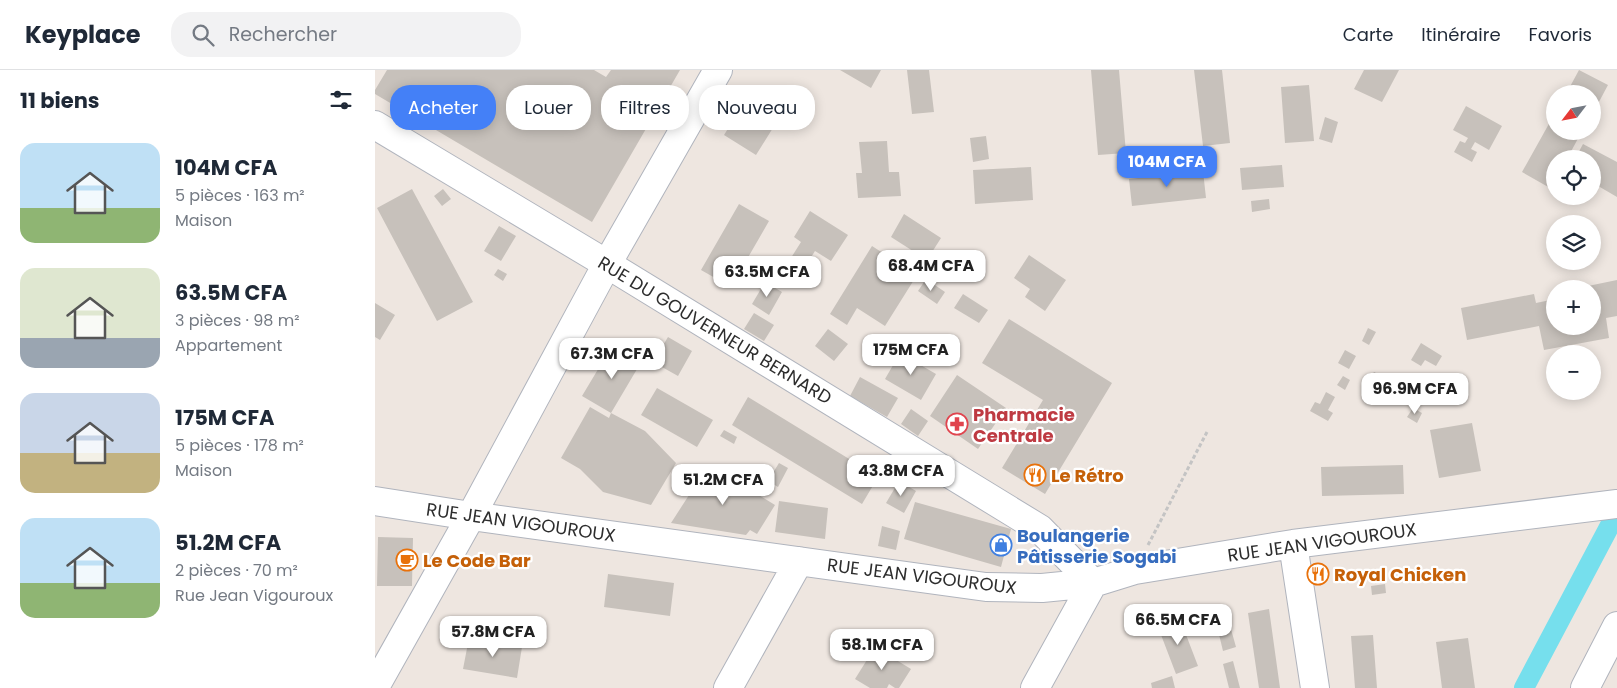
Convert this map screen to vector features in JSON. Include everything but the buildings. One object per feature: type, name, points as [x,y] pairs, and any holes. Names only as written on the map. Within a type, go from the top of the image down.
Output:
[{"type":"street","points":[[375,688],[471,516],[607,264],[718,70]]},
{"type":"street","name":"RUE DU GOUVERNEUR BERNARD","points":[[375,125],[607,264],[1040,529],[1093,584]]},
{"type":"street","name":"RUE JEAN VIGOUROUX","points":[[375,501],[986,587],[1042,588],[1093,584],[1135,570],[1293,544],[1615,502]]},
{"type":"street","points":[[1293,544],[1315,688]]},
{"type":"street","points":[[728,688],[799,561]]},
{"type":"street","points":[[1035,688],[1093,584]]},
{"type":"street","points":[[1592,685],[1617,626]]},
{"type":"path","points":[[1135,570],[1207,432]]},
{"type":"waterway","points":[[1524,688],[1617,512]]},
{"type":"place","name":"Pharmacie Centrale","points":[[957,424]]},
{"type":"place","name":"Le Rétro","points":[[1035,475]]},
{"type":"place","name":"Boulangerie Pâtisserie Sogabi","points":[[1001,545]]},
{"type":"place","name":"Le Code Bar","points":[[407,560]]},
{"type":"place","name":"Royal Chicken","points":[[1318,574]]}]
